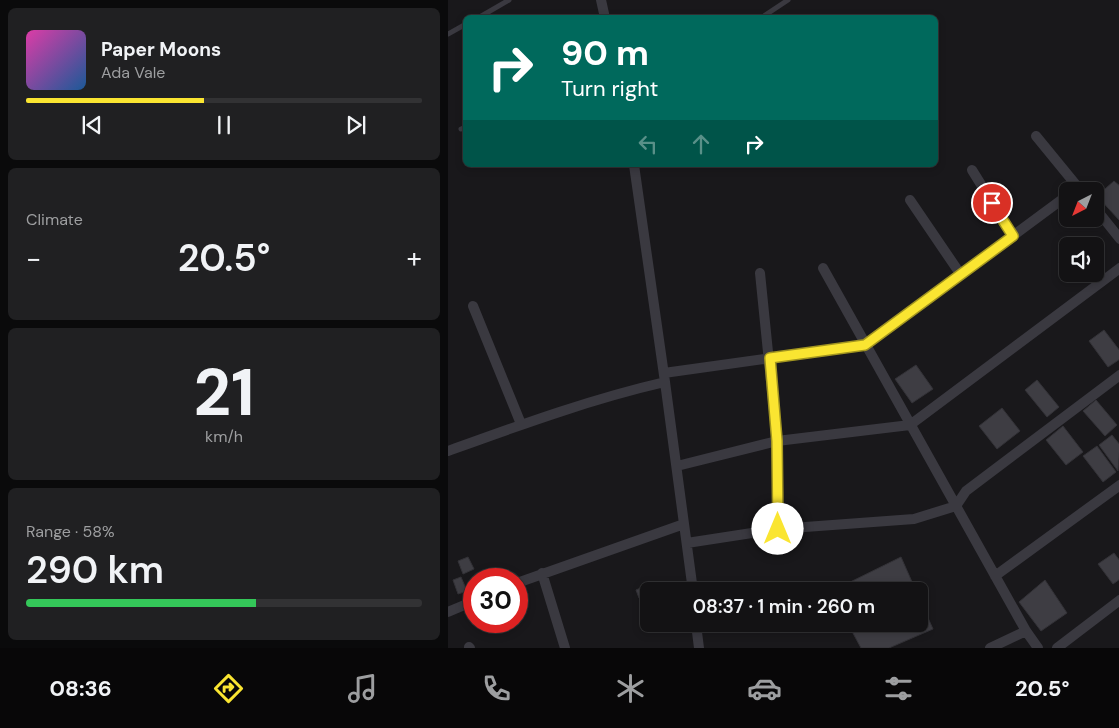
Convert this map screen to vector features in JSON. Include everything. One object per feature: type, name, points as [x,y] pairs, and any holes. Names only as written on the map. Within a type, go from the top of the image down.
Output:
[{"type":"street","points":[[601,0],[604,15]]},
{"type":"street","points":[[1036,136],[1071,182]]},
{"type":"street","points":[[634,167],[665,378],[691,582]]},
{"type":"street","points":[[972,170],[1013,236]]},
{"type":"street","points":[[910,200],[961,275]]},
{"type":"street","points":[[448,451],[521,424],[665,378],[770,358],[865,345],[1059,202]]},
{"type":"street","points":[[1104,219],[1120,239]]},
{"type":"street","points":[[823,268],[1026,632],[1038,648]]},
{"type":"street","points":[[677,466],[777,441],[910,425],[1120,268]]},
{"type":"street","points":[[760,273],[777,441],[778,529]]},
{"type":"street","points":[[473,306],[521,424]]},
{"type":"street","points":[[687,543],[778,529],[914,519],[956,506],[966,491],[1120,376]]},
{"type":"street","points":[[995,576],[1120,484]]},
{"type":"street","points":[[528,579],[684,524]]},
{"type":"street","points":[[542,573],[565,648]]},
{"type":"street","points":[[1057,648],[1120,600]]},
{"type":"street","points":[[448,612],[463,606]]},
{"type":"street","points":[[697,632],[699,648]]},
{"type":"street","points":[[990,648],[1026,632]]},
{"type":"lane","points":[[483,15],[509,0]]},
{"type":"lane","points":[[766,15],[788,0]]},
{"type":"lane","points":[[448,34],[463,26]]},
{"type":"building","points":[[1114,181],[1120,186],[1120,221],[1104,204],[1104,190]]},
{"type":"building","points":[[1104,330],[1120,351],[1120,359],[1108,367],[1089,341]]},
{"type":"building","points":[[916,365],[933,389],[912,403],[895,379]]},
{"type":"building","points":[[1037,380],[1059,407],[1047,417],[1025,390]]},
{"type":"building","points":[[1096,400],[1117,425],[1105,436],[1083,411]]},
{"type":"building","points":[[1002,408],[1020,431],[997,449],[979,426]]},
{"type":"building","points":[[1063,426],[1083,452],[1066,465],[1046,440]]},
{"type":"building","points":[[1112,435],[1120,445],[1118,471],[1099,445]]},
{"type":"building","points":[[1097,446],[1116,472],[1103,482],[1083,456]]},
{"type":"building","points":[[1114,553],[1120,561],[1120,579],[1113,584],[1098,564]]},
{"type":"building","points":[[468,557],[474,568],[463,568],[463,574],[458,561]]},
{"type":"building","points":[[901,557],[912,582],[850,582]]},
{"type":"building","points":[[461,577],[463,592],[458,594],[453,580]]},
{"type":"building","points":[[1045,580],[1067,613],[1041,631],[1019,602]]},
{"type":"building","points":[[640,588],[640,598],[639,598],[636,590]]},
{"type":"building","points":[[928,618],[933,629],[928,631]]},
{"type":"building","points":[[852,632],[926,632],[889,648],[861,648]]},
{"type":"route","points":[[778,529],[777,441],[770,358],[865,345],[1013,236],[992,203]]}]
